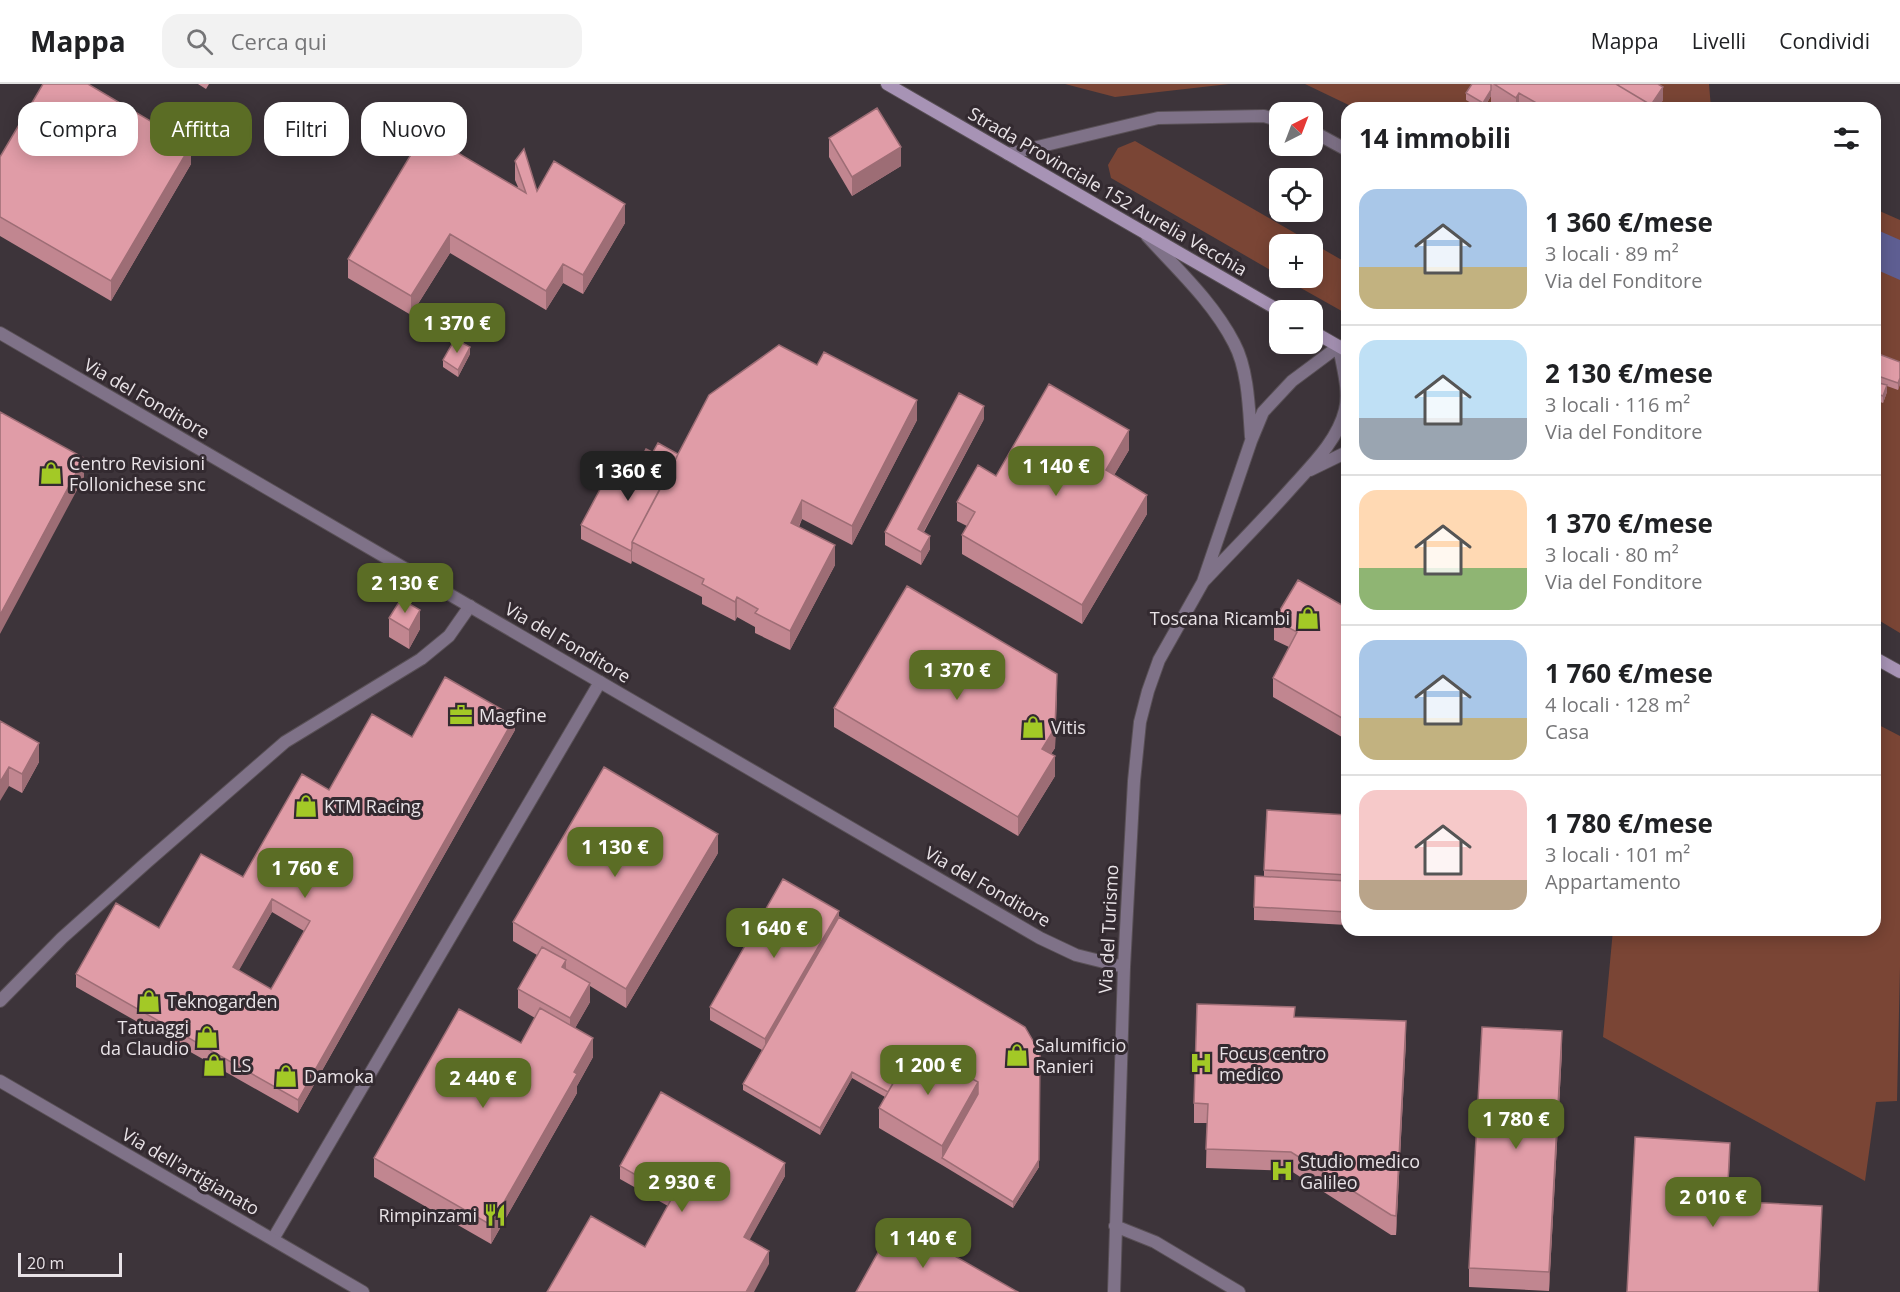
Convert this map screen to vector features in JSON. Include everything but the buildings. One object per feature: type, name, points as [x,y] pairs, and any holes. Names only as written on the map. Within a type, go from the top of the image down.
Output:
[{"type":"main road","name":"Strada Provinciale 152 Aurelia Vecchia","points":[[887,84],[1269,306]]},
{"type":"main road","points":[[1323,337],[1341,348]]},
{"type":"main road","points":[[1881,661],[1900,672]]},
{"type":"street","points":[[1008,154],[1158,118],[1269,118]]},
{"type":"street","points":[[1323,137],[1341,147]]},
{"type":"street","name":"Via del Turismo","points":[[1144,232],[1216,314],[1235,344],[1248,398],[1251,441]]},
{"type":"street","name":"Via del Fonditore","points":[[0,333],[1040,938],[1076,955],[1124,967]]},
{"type":"street","name":"Via del Turismo","points":[[1114,1292],[1124,967],[1134,781],[1140,722],[1159,660],[1203,582],[1263,412],[1292,381],[1341,350]]},
{"type":"street","name":"Via del Turismo","points":[[1203,582],[1306,472],[1341,422]]},
{"type":"street","name":"Via del Turismo","points":[[1306,472],[1341,455]]},
{"type":"street","points":[[0,1002],[79,923],[285,742],[421,659],[449,636],[470,606]]},
{"type":"street","points":[[273,1239],[600,682]]},
{"type":"street","name":"Via dell'artigianato","points":[[0,1081],[363,1292]]},
{"type":"street","points":[[1115,1226],[1155,1242],[1239,1292]]},
{"type":"shaded area","points":[[1065,84],[1229,84],[1115,97]]},
{"type":"shaded area","points":[[1305,84],[1709,84],[1710,102],[1342,102]]},
{"type":"shaded area","points":[[1135,141],[1269,218],[1269,222],[1276,222],[1297,234],[1269,234],[1269,269],[1111,178],[1108,165],[1118,148]]},
{"type":"shaded area","points":[[1881,212],[1900,220],[1900,633],[1881,622]]},
{"type":"shaded area","points":[[1323,249],[1341,260],[1341,311],[1301,288],[1323,288]]},
{"type":"shaded area","points":[[1881,726],[1900,736],[1900,967],[1897,1101],[1876,1102],[1865,1181],[1603,1037],[1612,936],[1881,936]]},
{"type":"water","points":[[1881,232],[1900,240],[1900,280],[1881,272]]},
{"type":"place","name":"Centro Revisioni Follonichese snc","points":[[51,473]]},
{"type":"place","name":"Toscana Ricambi","points":[[1308,618]]},
{"type":"place","name":"Magfine","points":[[461,715]]},
{"type":"place","name":"Vitis","points":[[1033,727]]},
{"type":"place","name":"KTM Racing","points":[[306,806]]},
{"type":"place","name":"Teknogarden","points":[[149,1001]]},
{"type":"place","name":"Tatuaggi da Claudio","points":[[207,1037]]},
{"type":"place","name":"Salumificio Ranieri","points":[[1017,1055]]},
{"type":"place","name":"Focus centro medico","points":[[1201,1063]]},
{"type":"place","name":"LS","points":[[214,1065]]},
{"type":"place","name":"Damoka","points":[[286,1076]]},
{"type":"place","name":"Studio medico Galileo","points":[[1282,1171]]},
{"type":"place","name":"Rimpinzami","points":[[495,1215]]}]
